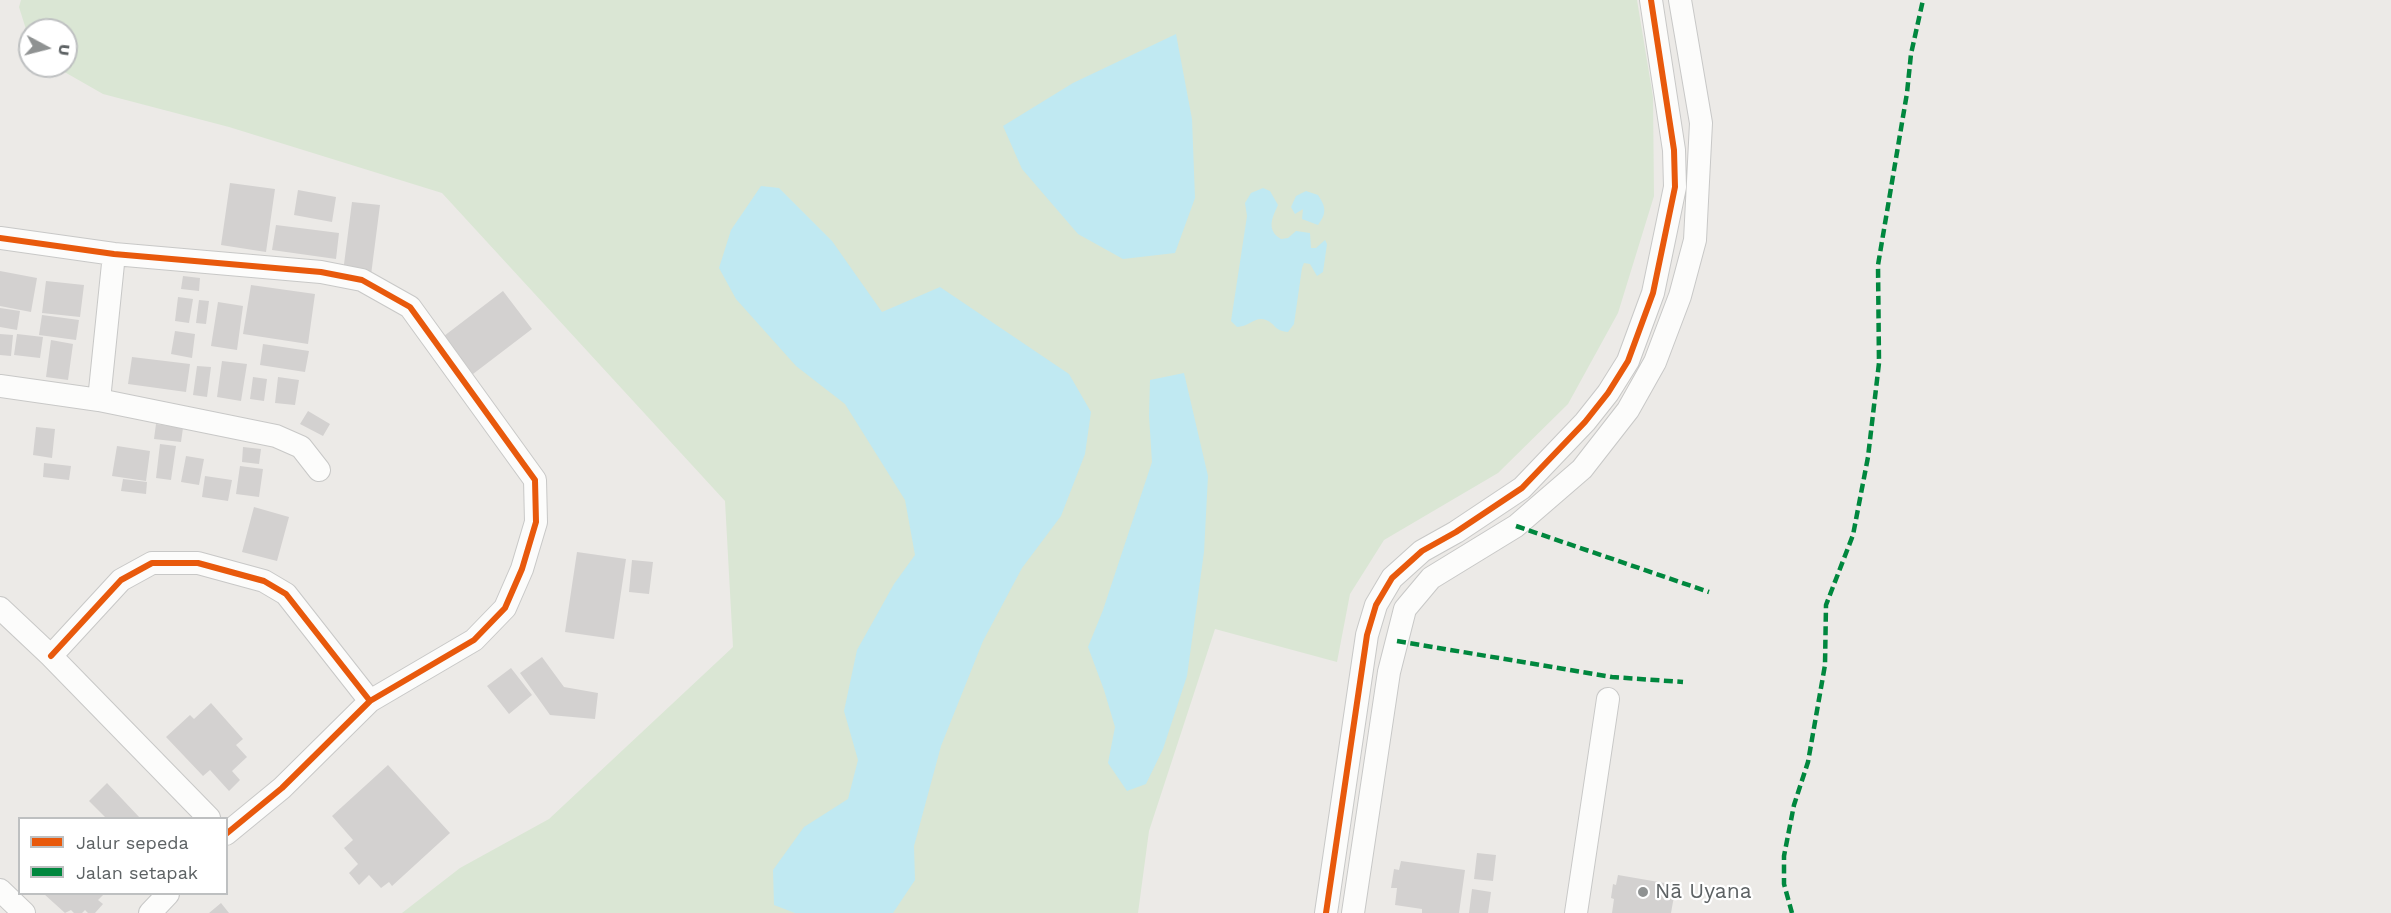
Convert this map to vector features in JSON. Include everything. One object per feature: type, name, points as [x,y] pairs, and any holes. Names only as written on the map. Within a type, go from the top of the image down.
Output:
[{"type":"street","points":[[1326,913],[1367,635],[1376,604],[1392,578],[1422,551],[1456,532],[1522,488],[1586,422],[1628,361],[1653,293],[1675,187],[1674,150],[1651,0]]},
{"type":"street","points":[[1353,913],[1389,672],[1405,609],[1431,578],[1516,526],[1582,469],[1628,410],[1655,362],[1680,296],[1695,240],[1701,123],[1680,0]]},
{"type":"street","points":[[0,238],[114,254],[321,272],[362,280],[410,307],[536,480],[536,522],[522,568],[505,608],[474,640],[370,701],[282,788],[228,832]]},
{"type":"street","points":[[99,400],[114,254]]},
{"type":"street","points":[[0,386],[99,400],[276,436],[301,447],[319,470]]},
{"type":"street","points":[[51,656],[121,580],[152,563],[198,563],[264,581],[286,594],[370,701]]},
{"type":"street","points":[[0,608],[51,656],[207,817]]},
{"type":"street","points":[[1576,913],[1608,699]]},
{"type":"street","points":[[0,890],[24,913]]},
{"type":"street","points":[[150,913],[167,895]]},
{"type":"green space","points":[[21,0],[1637,0],[1653,97],[1654,196],[1618,313],[1568,404],[1498,473],[1384,540],[1350,594],[1337,662],[1215,629],[1149,831],[1138,913],[402,913],[460,868],[549,819],[733,647],[725,501],[442,193],[229,127],[103,94],[75,78],[78,78],[78,18],[22,18],[19,7]]},
{"type":"water","points":[[1176,34],[1192,119],[1195,198],[1175,253],[1123,259],[1078,234],[1022,169],[1003,126],[1073,83]]},
{"type":"water","points":[[761,186],[779,188],[832,241],[882,312],[940,287],[1069,374],[1091,412],[1085,454],[1061,516],[1022,568],[983,641],[941,746],[914,846],[915,880],[893,913],[795,913],[774,905],[773,870],[804,827],[848,799],[858,760],[844,711],[857,650],[894,584],[915,555],[905,500],[845,404],[796,366],[736,299],[719,268],[731,230]]},
{"type":"water","points":[[1263,188],[1270,191],[1278,205],[1272,223],[1273,232],[1276,235],[1281,239],[1288,238],[1296,231],[1310,233],[1311,248],[1316,248],[1325,240],[1327,244],[1323,272],[1317,276],[1310,264],[1304,263],[1294,324],[1288,332],[1262,319],[1237,327],[1231,321],[1247,216],[1245,203],[1251,193]]},
{"type":"water","points":[[1306,191],[1318,195],[1323,203],[1324,213],[1318,225],[1302,219],[1303,209],[1295,214],[1291,207],[1296,196]]},
{"type":"water","points":[[1184,373],[1208,476],[1204,552],[1187,676],[1163,749],[1146,784],[1127,791],[1108,763],[1115,727],[1088,647],[1103,610],[1152,462],[1149,416],[1150,380]]},
{"type":"building","points":[[230,183],[275,189],[266,252],[221,245]]},
{"type":"building","points":[[298,190],[336,197],[332,222],[294,215]]},
{"type":"building","points":[[352,202],[380,205],[371,275],[343,272]]},
{"type":"building","points":[[276,225],[339,233],[336,259],[272,250]]},
{"type":"building","points":[[0,271],[37,278],[31,312],[0,306]]},
{"type":"building","points":[[183,276],[200,278],[199,291],[181,289]]},
{"type":"building","points":[[46,281],[84,285],[80,317],[42,313]]},
{"type":"building","points":[[251,285],[315,294],[308,344],[243,334]]},
{"type":"building","points":[[503,291],[532,329],[473,374],[444,336]]},
{"type":"building","points":[[178,297],[193,299],[189,323],[175,321]]},
{"type":"building","points":[[199,300],[209,301],[206,324],[196,323]]},
{"type":"building","points":[[218,302],[243,306],[237,350],[211,346]]},
{"type":"building","points":[[0,308],[20,311],[17,330],[0,327]]},
{"type":"building","points":[[42,315],[79,320],[76,340],[39,335]]},
{"type":"building","points":[[175,331],[195,334],[192,358],[171,354]]},
{"type":"building","points":[[0,334],[13,335],[11,356],[0,355]]},
{"type":"building","points":[[17,334],[43,337],[40,358],[14,355]]},
{"type":"building","points":[[51,340],[73,344],[68,380],[46,377]]},
{"type":"building","points":[[263,344],[309,351],[305,372],[260,365]]},
{"type":"building","points":[[132,357],[190,364],[186,392],[128,384]]},
{"type":"building","points":[[222,361],[247,364],[241,401],[217,397]]},
{"type":"building","points":[[197,366],[211,367],[207,397],[193,395]]},
{"type":"building","points":[[253,377],[267,379],[264,401],[250,399]]},
{"type":"building","points":[[278,377],[299,380],[295,405],[275,403]]},
{"type":"building","points":[[308,411],[330,424],[323,436],[300,424]]},
{"type":"building","points":[[156,424],[183,428],[181,442],[154,439]]},
{"type":"building","points":[[36,427],[55,429],[52,458],[33,455]]},
{"type":"building","points":[[160,444],[176,446],[171,480],[156,478]]},
{"type":"building","points":[[117,446],[150,451],[146,481],[112,476]]},
{"type":"building","points":[[243,447],[261,449],[259,464],[242,462]]},
{"type":"building","points":[[186,456],[204,459],[199,485],[181,482]]},
{"type":"building","points":[[44,463],[71,466],[69,480],[43,477]]},
{"type":"building","points":[[240,466],[263,469],[259,497],[236,494]]},
{"type":"building","points":[[205,476],[232,480],[228,501],[202,497]]},
{"type":"building","points":[[123,479],[147,482],[146,494],[121,491]]},
{"type":"building","points":[[254,507],[289,517],[277,561],[242,552]]},
{"type":"building","points":[[577,552],[626,559],[614,639],[565,632]]},
{"type":"building","points":[[632,560],[653,562],[649,594],[629,592]]},
{"type":"building","points":[[542,657],[564,687],[598,693],[595,719],[550,715],[520,673]]},
{"type":"building","points":[[511,668],[532,695],[509,714],[487,686]]},
{"type":"building","points":[[211,703],[243,739],[236,745],[247,757],[232,771],[240,780],[229,791],[210,770],[203,776],[166,737],[190,715],[194,719]]},
{"type":"building","points":[[388,765],[450,833],[392,886],[389,882],[381,888],[369,875],[359,885],[349,873],[358,864],[344,848],[353,840],[332,816]]},
{"type":"building","points":[[107,783],[139,817],[105,817],[89,801]]},
{"type":"building","points":[[1477,853],[1496,855],[1493,881],[1474,879]]},
{"type":"building","points":[[1401,861],[1465,870],[1459,913],[1422,913],[1422,909],[1395,905],[1397,888],[1391,888],[1394,869],[1399,870]]},
{"type":"building","name":"Nā Uyana","points":[[1618,875],[1676,885],[1671,913],[1612,913],[1613,884],[1616,885]]},
{"type":"building","points":[[1472,889],[1491,892],[1488,913],[1469,913]]},
{"type":"building","points":[[45,895],[103,895],[98,900],[103,904],[95,913],[88,913],[85,910],[82,913],[74,913],[71,910],[65,913]]},
{"type":"building","points":[[221,903],[229,913],[209,913]]},
{"type":"marked path","points":[[1792,913],[1784,884],[1784,856],[1794,805],[1808,762],[1825,665],[1826,605],[1853,535],[1868,457],[1879,363],[1878,265],[1907,93],[1911,54],[1923,0]]},
{"type":"marked path","points":[[1516,526],[1709,592]]},
{"type":"marked path","points":[[1397,641],[1612,677],[1683,682]]},
{"type":"cycle path","points":[[1326,913],[1367,635],[1376,605],[1392,578],[1422,551],[1456,532],[1522,488],[1585,422],[1608,393],[1628,361],[1653,293],[1675,187],[1674,150],[1651,0]]},
{"type":"cycle path","points":[[0,238],[114,254],[321,272],[362,280],[410,307],[535,480],[536,522],[522,569],[505,608],[474,640],[370,701],[282,788],[228,832]]},
{"type":"cycle path","points":[[51,656],[121,580],[152,563],[198,563],[264,581],[286,594],[370,701]]},
{"type":"place","name":"Nā Uyana","points":[[1643,892]]}]
